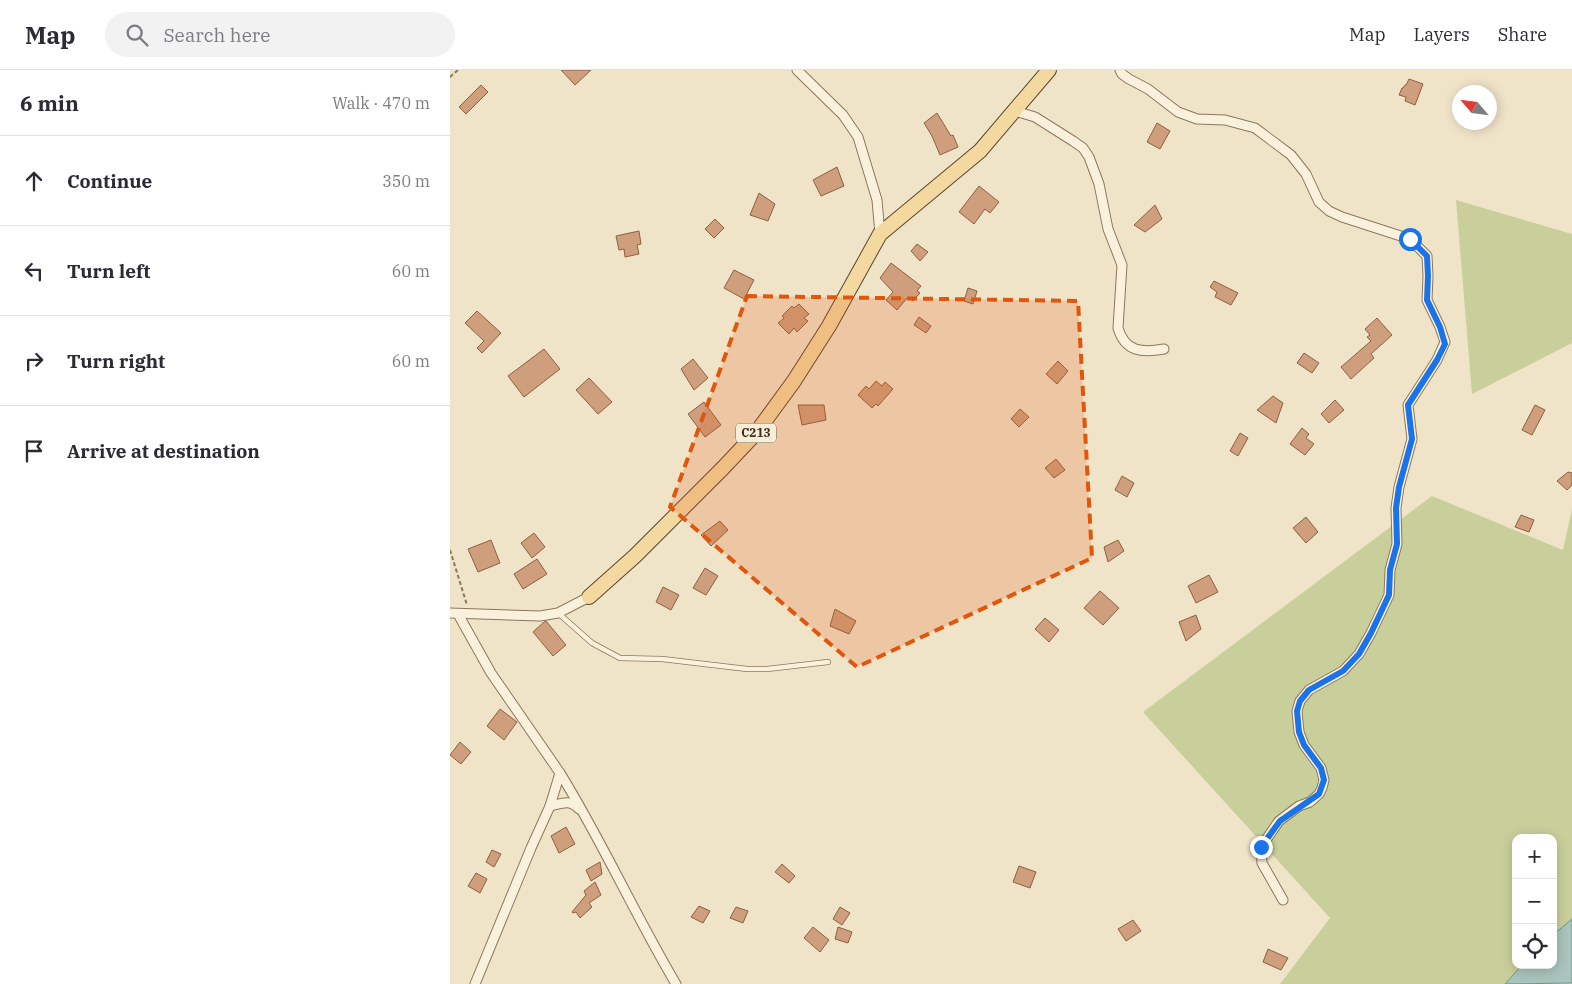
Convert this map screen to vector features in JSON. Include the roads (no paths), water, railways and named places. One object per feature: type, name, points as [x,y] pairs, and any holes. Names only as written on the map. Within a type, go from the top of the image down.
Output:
[{"type":"main road","name":"C213","points":[[589,597],[635,556],[723,468],[756,432],[784,394],[829,326],[880,234],[980,151],[1049,70]]},
{"type":"street","points":[[797,70],[843,115],[858,137],[877,200],[880,234]]},
{"type":"street","points":[[1120,70],[1129,79],[1148,89],[1183,114],[1197,119],[1225,120],[1254,128],[1290,155],[1306,174],[1319,202],[1329,211],[1342,218],[1410,239],[1416,244],[1427,256],[1427,300],[1445,342],[1437,360],[1408,405],[1412,439],[1399,487],[1397,501],[1397,544],[1390,570],[1389,595],[1359,654],[1343,671],[1309,690],[1300,701],[1297,711],[1299,732],[1304,745],[1321,768],[1324,780],[1319,794],[1280,821],[1261,847],[1262,863],[1282,900]]},
{"type":"street","points":[[1015,111],[1040,121],[1078,145],[1089,157],[1100,192],[1108,229],[1122,265],[1118,328],[1121,338],[1126,344],[1139,351],[1164,349]]},
{"type":"street","points":[[454,614],[540,616],[558,613],[589,597]]},
{"type":"street","points":[[454,614],[491,673],[560,773],[587,817],[650,940],[676,984]]},
{"type":"street","points":[[475,984],[550,806],[560,773]]},
{"type":"street","points":[[550,806],[568,801],[574,804],[587,817]]},
{"type":"lane","points":[[558,613],[592,643],[620,658],[662,659],[747,669],[768,669],[828,662]]},
{"type":"water","points":[[1572,919],[1572,983],[1505,984],[1518,969],[1557,969],[1557,932]]}]
